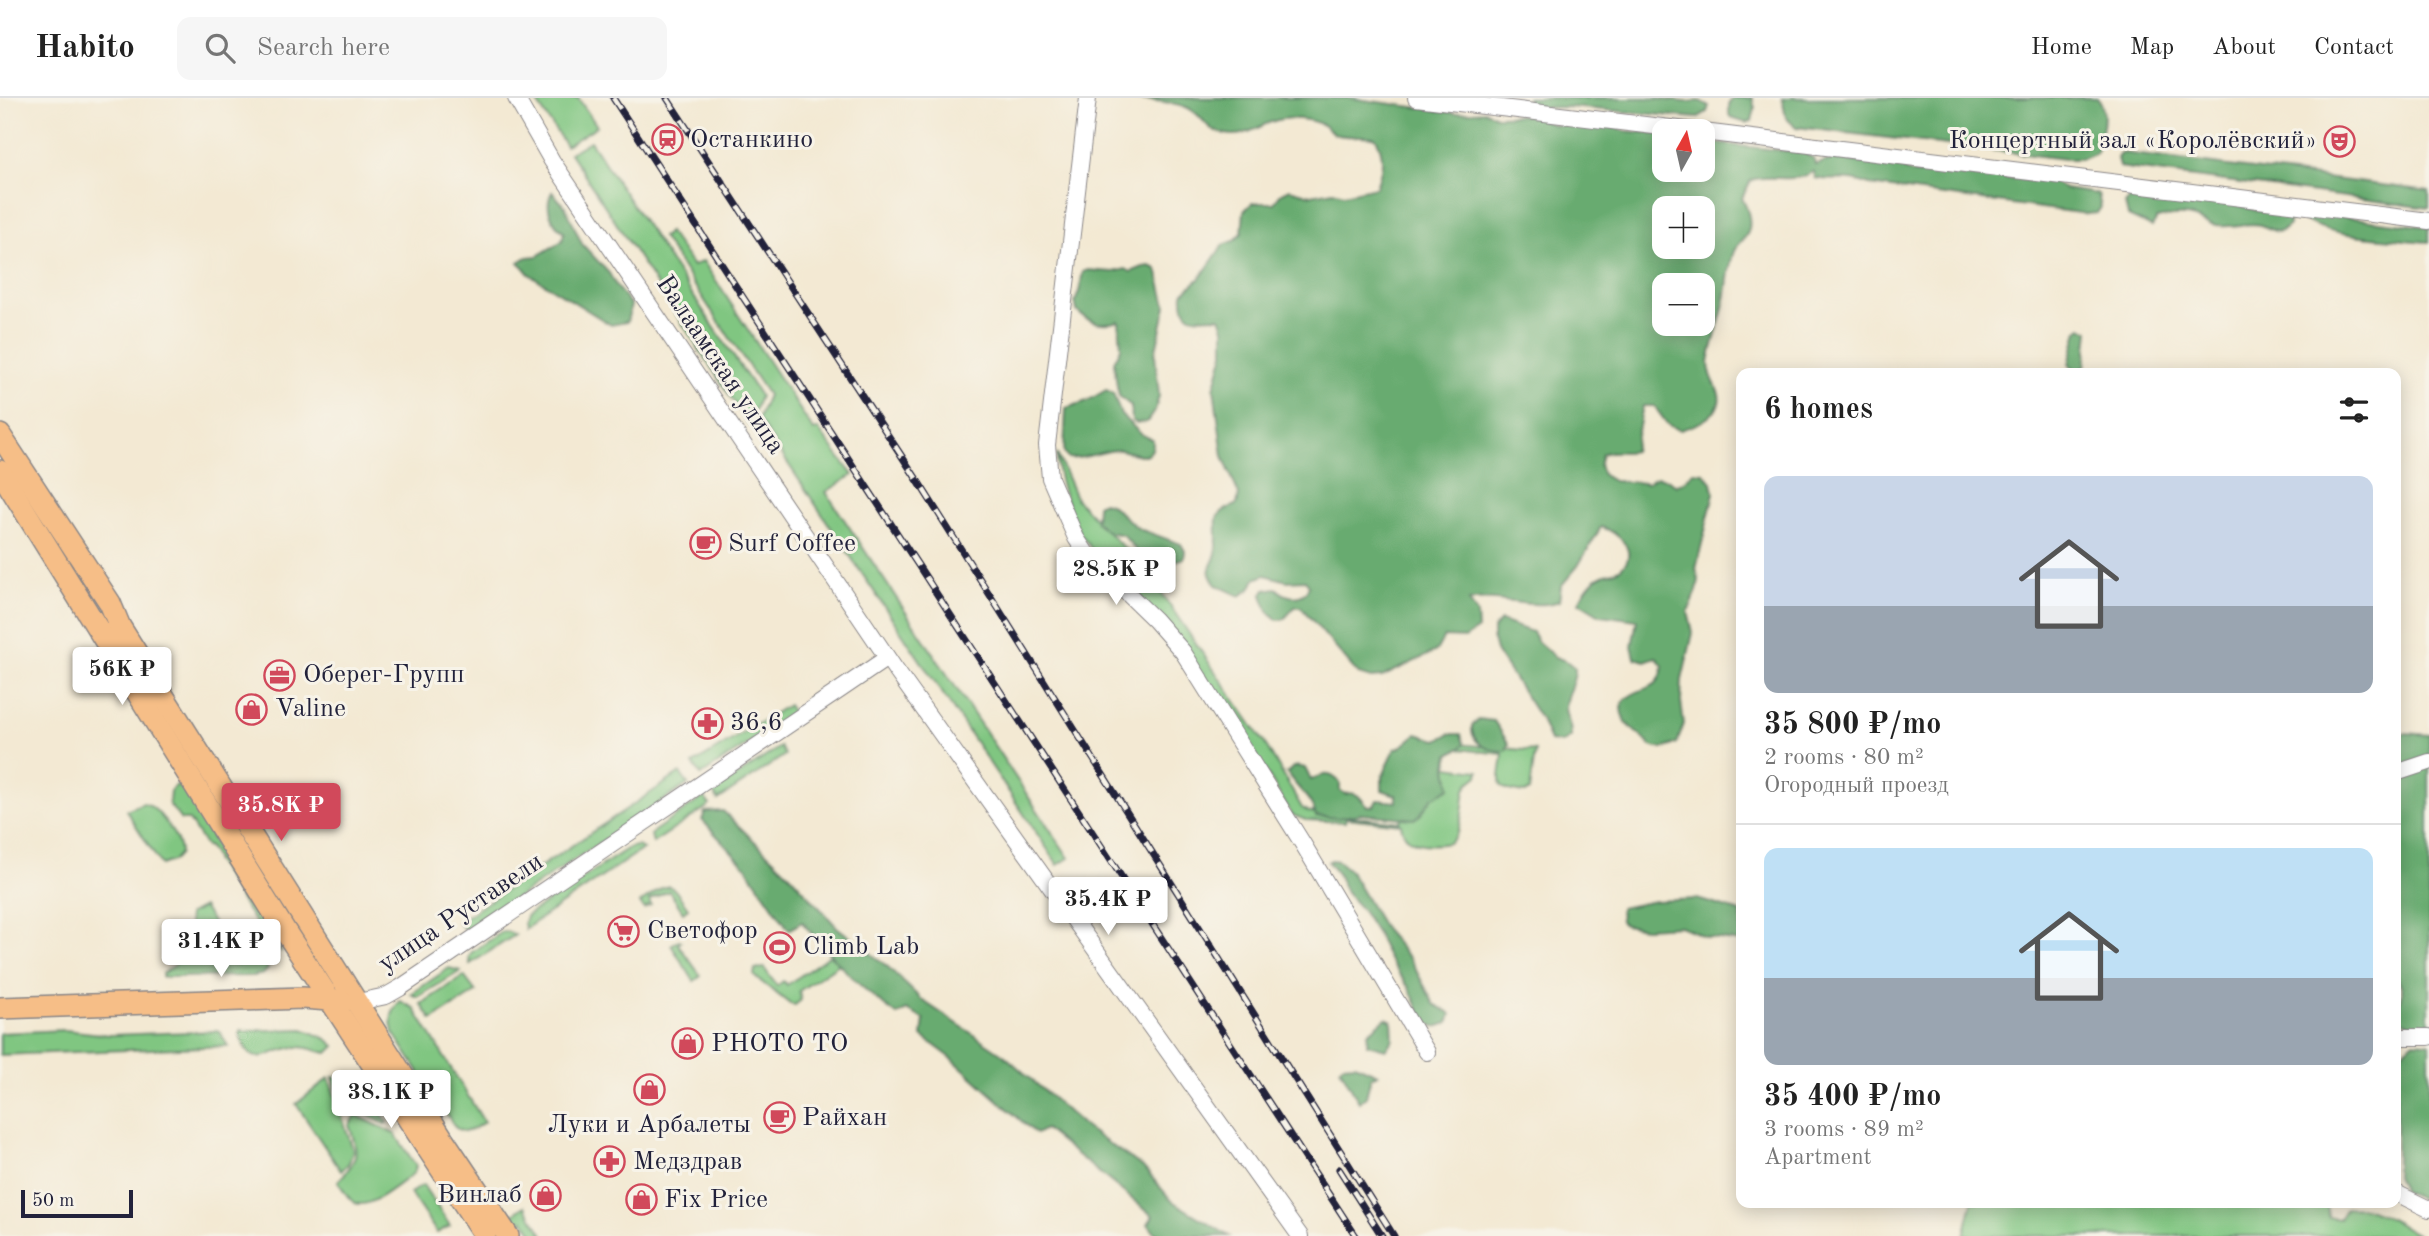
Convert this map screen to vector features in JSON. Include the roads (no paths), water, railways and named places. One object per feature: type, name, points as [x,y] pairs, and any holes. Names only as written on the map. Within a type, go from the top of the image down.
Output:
[{"type":"main road","points":[[0,435],[110,603],[120,627],[443,1139],[508,1236]]},
{"type":"main road","points":[[0,471],[287,934],[485,1236]]},
{"type":"main road","name":"улица Руставели","points":[[0,1008],[303,998],[358,1002]]},
{"type":"street","name":"Валаамская улица","points":[[516,98],[552,161],[887,658],[1300,1236]]},
{"type":"street","points":[[1088,98],[1047,445],[1050,478],[1072,529],[1086,553],[1156,620],[1183,652],[1303,844],[1427,1052]]},
{"type":"street","points":[[1416,98],[1652,126]]},
{"type":"street","points":[[1715,133],[2429,221]]},
{"type":"street","name":"улица Руставели","points":[[358,1002],[386,996],[400,988],[887,658]]},
{"type":"street","points":[[2401,771],[2429,762]]},
{"type":"street","points":[[2401,1037],[2429,1037]]},
{"type":"street","points":[[2401,1195],[2429,1209]]},
{"type":"railway","points":[[613,98],[1356,1236]]},
{"type":"railway","points":[[667,98],[918,481],[1394,1236]]},
{"type":"railway","points":[[1339,1169],[1382,1236]]},
{"type":"place","name":"Останкино","points":[[667,140]]},
{"type":"place","name":"Концертный зал «Королёвский»","points":[[2340,141]]},
{"type":"place","name":"Surf Coffee","points":[[705,544]]},
{"type":"place","name":"Оберег-Групп","points":[[280,675]]},
{"type":"place","name":"Valine","points":[[252,709]]},
{"type":"place","name":"36,6","points":[[707,723]]},
{"type":"place","name":"Светофор","points":[[624,931]]},
{"type":"place","name":"Climb Lab","points":[[780,947]]},
{"type":"place","name":"PHOTO TO","points":[[688,1044]]},
{"type":"place","name":"Луки и Арбалеты","points":[[649,1089]]},
{"type":"place","name":"Райхан","points":[[779,1118]]},
{"type":"place","name":"Медздрав","points":[[610,1162]]},
{"type":"place","name":"Винлаб","points":[[545,1195]]},
{"type":"place","name":"Fix Price","points":[[641,1200]]}]
